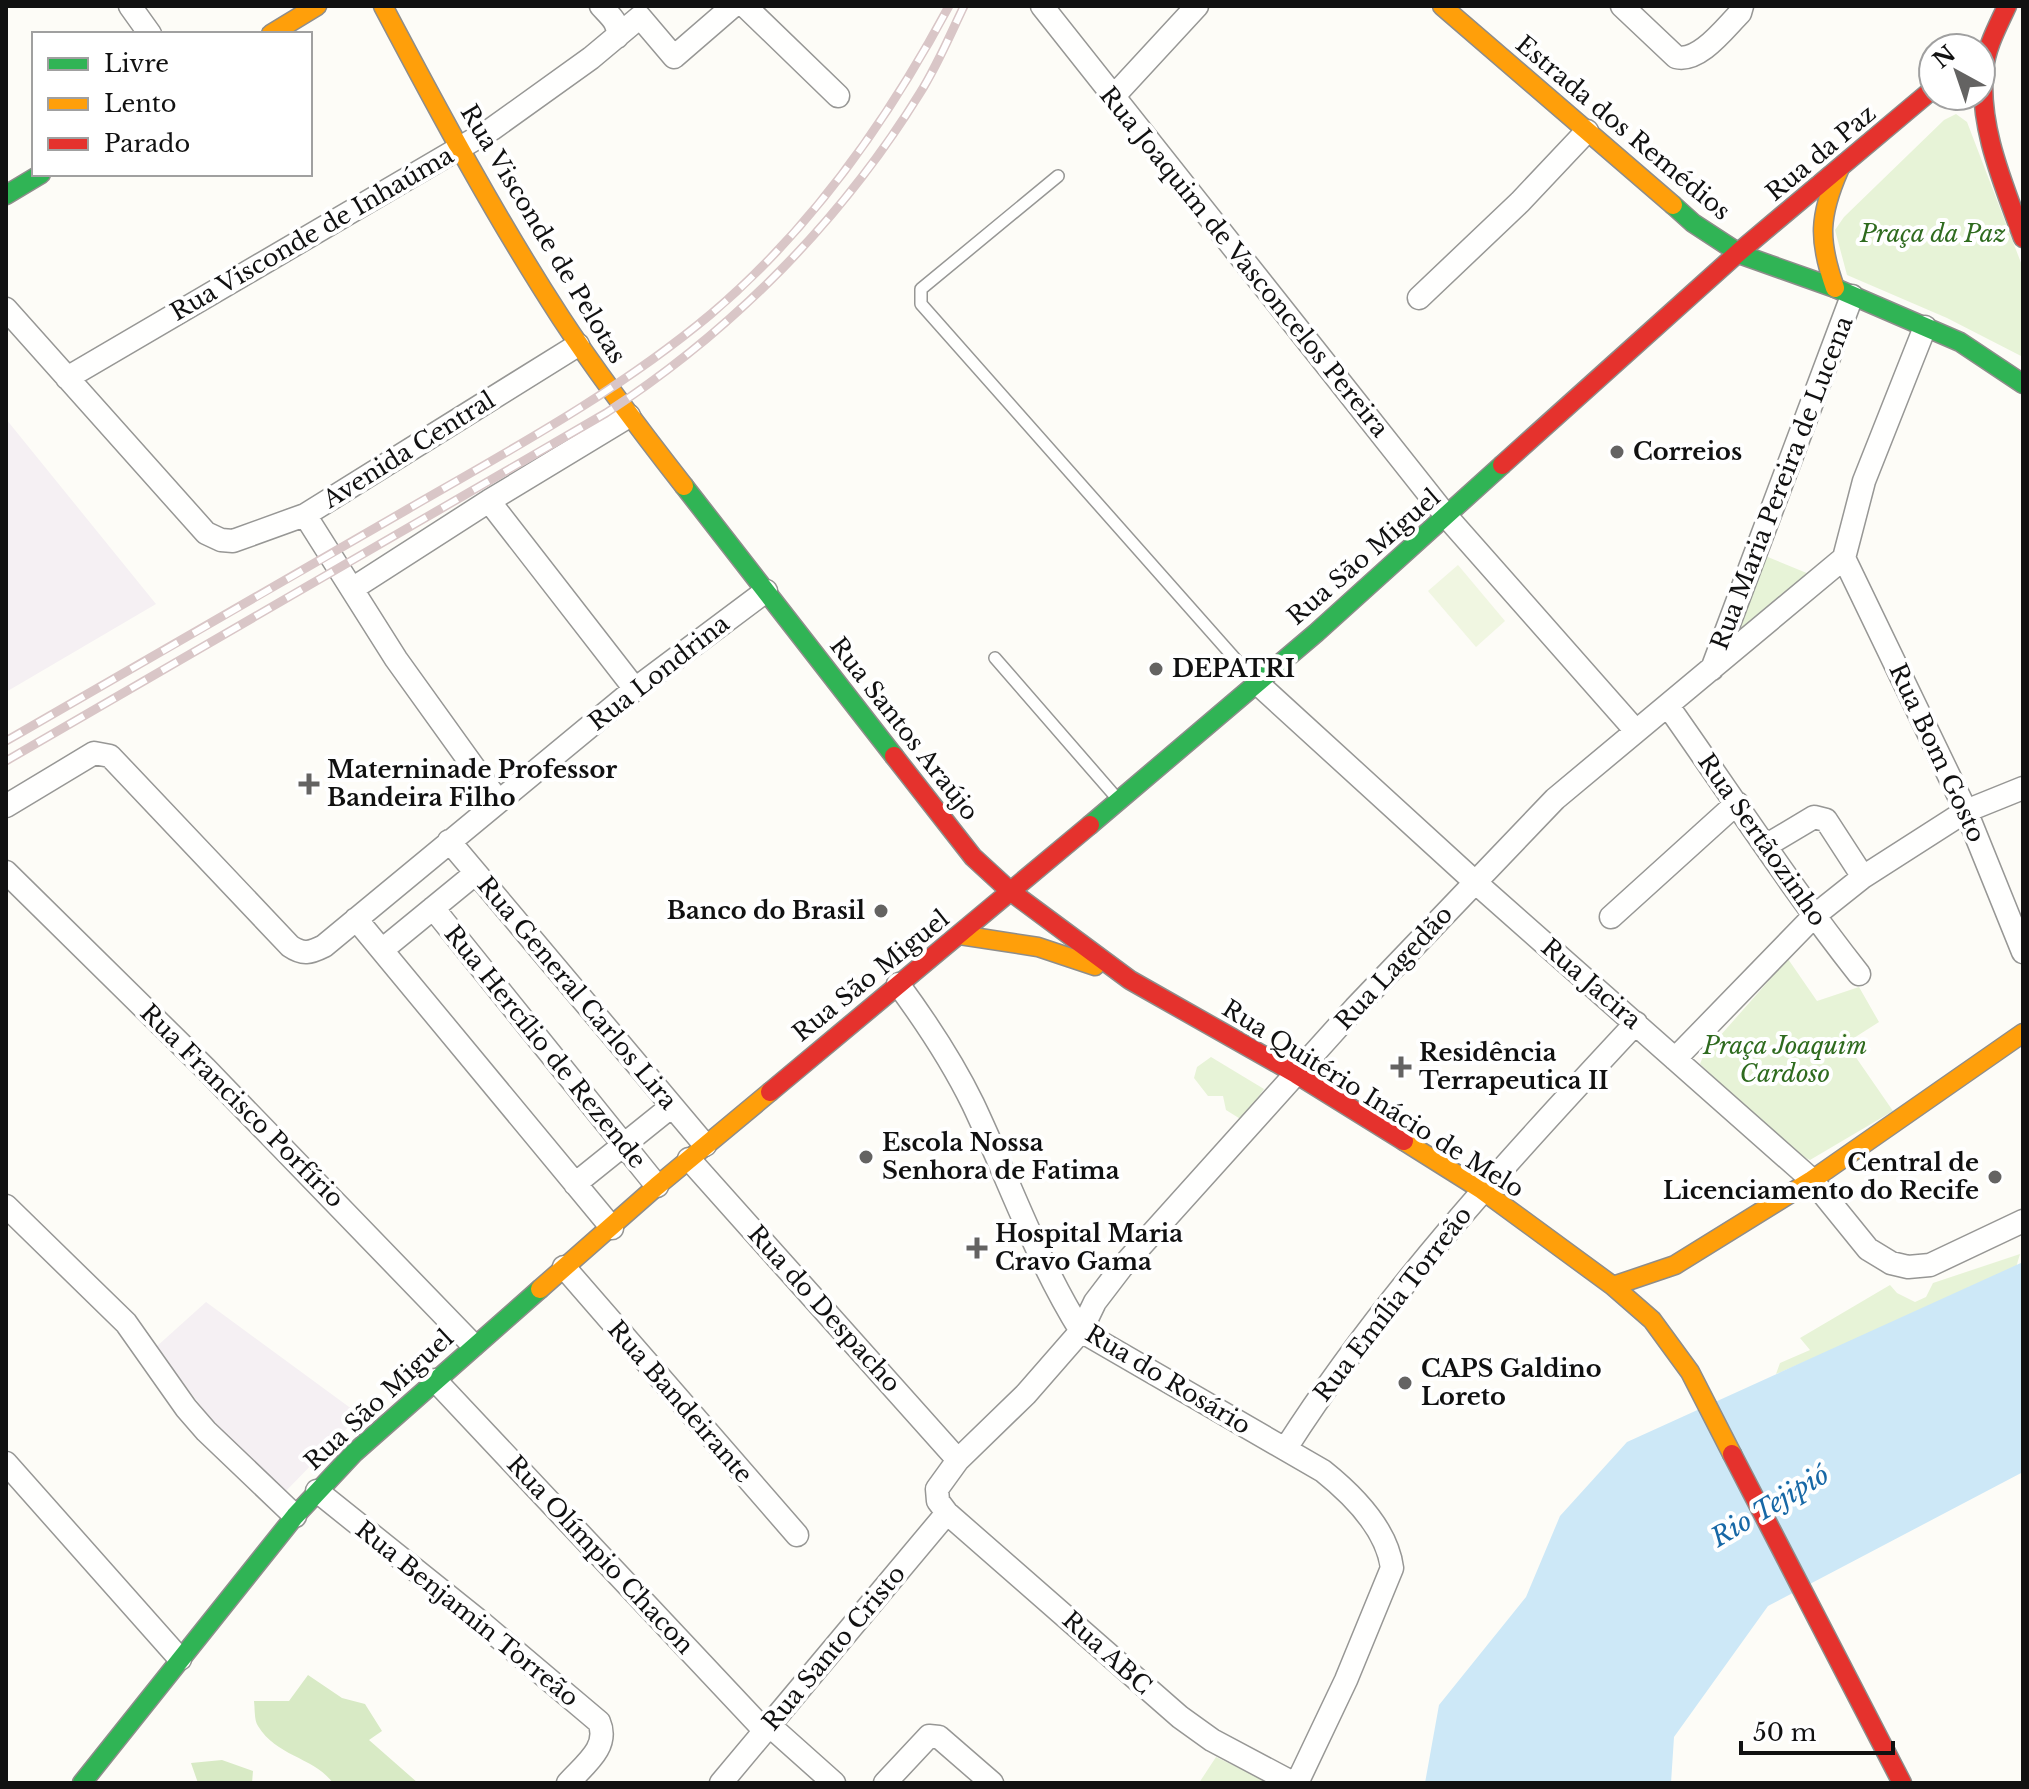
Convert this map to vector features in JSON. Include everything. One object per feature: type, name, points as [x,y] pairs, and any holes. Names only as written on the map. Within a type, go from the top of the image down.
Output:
[{"type":"main road","points":[[274,32],[317,6]]},
{"type":"main road","name":"Rua Visconde de Pelotas","points":[[383,6],[460,148],[578,345],[629,416],[766,591]]},
{"type":"main road","name":"Estrada dos Remédios","points":[[1442,6],[1693,223],[1739,252]]},
{"type":"main road","points":[[1992,32],[2007,6]]},
{"type":"main road","name":"Rua da Paz","points":[[1739,252],[1917,103]]},
{"type":"main road","points":[[1986,112],[1999,170],[2023,238]]},
{"type":"main road","points":[[1840,169],[1824,204],[1820,231],[1821,247],[1844,292]]},
{"type":"main road","points":[[6,195],[38,176]]},
{"type":"main road","points":[[1739,252],[1844,292],[1960,342],[2023,384]]},
{"type":"main road","name":"Rua São Miguel","points":[[82,1783],[295,1516],[354,1453],[657,1186],[960,935],[1447,517],[1739,252]]},
{"type":"main road","name":"Rua Santos Araújo","points":[[766,591],[973,857],[1010,891]]},
{"type":"main road","name":"Rua Quitério Inácio de Melo","points":[[1010,891],[1130,980],[1296,1074],[1482,1190],[1613,1286],[1652,1320],[1690,1372],[1902,1783]]},
{"type":"main road","points":[[960,935],[1038,947],[1130,980]]},
{"type":"main road","points":[[1613,1286],[1675,1265],[1812,1180],[2023,1033]]},
{"type":"street","points":[[130,6],[149,32]]},
{"type":"street","points":[[601,6],[616,23],[619,29],[617,37]]},
{"type":"street","name":"Rua Visconde de Inhaúma","points":[[67,378],[492,129],[640,17],[674,57],[733,6]]},
{"type":"street","points":[[745,6],[838,96]]},
{"type":"street","name":"Rua Joaquim de Vasconcelos Pereira","points":[[1042,6],[1447,517],[1636,731]]},
{"type":"street","points":[[1113,97],[1197,6]]},
{"type":"street","points":[[1622,6],[1676,57],[1684,59],[1697,54],[1740,13],[1742,6]]},
{"type":"street","points":[[1419,298],[1520,202],[1587,131]]},
{"type":"street","name":"Rua Maria Pereira de Lucena","points":[[1712,670],[1844,292]]},
{"type":"street","points":[[6,309],[67,378]]},
{"type":"street","points":[[1844,558],[1864,481],[1925,327]]},
{"type":"street","name":"Avenida Central","points":[[67,378],[206,533],[221,540],[233,541],[305,515],[578,345]]},
{"type":"street","points":[[352,589],[629,416]]},
{"type":"street","points":[[489,501],[635,689]]},
{"type":"street","points":[[305,515],[396,659],[498,801]]},
{"type":"street","name":"Rua Lagedão","points":[[942,1507],[937,1489],[958,1460],[1026,1394],[1081,1331],[1095,1302],[1121,1268],[1475,882],[1555,799],[1844,558]]},
{"type":"street","name":"Rua Bom Gosto","points":[[1844,558],[1966,811],[2023,952]]},
{"type":"street","name":"Rua Londrina","points":[[6,806],[94,753],[110,756],[290,946],[310,953],[324,946],[635,689],[766,591]]},
{"type":"street","name":"Rua Jacira","points":[[1256,682],[1475,882],[1812,1180],[1868,1249],[1891,1263],[1908,1267],[1930,1265],[2023,1221]]},
{"type":"street","name":"Rua Sertãozinho","points":[[1668,706],[1814,916],[1859,974]]},
{"type":"street","points":[[1675,1059],[1814,916],[1863,877],[1966,811],[2023,788]]},
{"type":"street","points":[[1611,917],[1737,803]]},
{"type":"street","points":[[1767,845],[1814,817],[1820,817],[1826,820],[1863,877]]},
{"type":"street","name":"Rua General Carlos Lira","points":[[449,841],[672,1106],[697,1152]]},
{"type":"street","name":"Rua Francisco Porfírio","points":[[6,872],[237,1100],[473,1345]]},
{"type":"street","points":[[382,950],[476,873]]},
{"type":"street","name":"Rua Hercílio de Rezende","points":[[433,908],[657,1186]]},
{"type":"street","points":[[356,919],[612,1228]]},
{"type":"street","name":"Rua do Rosário","points":[[898,984],[936,1036],[972,1102],[1031,1239],[1058,1294],[1081,1331],[1323,1471],[1356,1500],[1384,1541],[1391,1556],[1392,1568],[1346,1680],[1295,1783]]},
{"type":"street","name":"Rua Emília Torreão","points":[[1286,1448],[1331,1378],[1407,1279],[1482,1190],[1636,1023]]},
{"type":"street","points":[[575,1184],[672,1106]]},
{"type":"street","name":"Rua do Despacho","points":[[697,1152],[958,1460]]},
{"type":"street","points":[[6,1206],[126,1323],[196,1420],[295,1516]]},
{"type":"street","name":"Rua Bandeirante","points":[[564,1267],[797,1535]]},
{"type":"street","name":"Rua Olímpio Chacon","points":[[435,1380],[767,1728],[834,1783]]},
{"type":"street","points":[[6,1463],[180,1659]]},
{"type":"street","name":"Rua Benjamin Torreão","points":[[317,1491],[599,1722],[604,1733],[602,1744],[568,1783]]},
{"type":"street","name":"Rua Santo Cristo","points":[[721,1783],[942,1507]]},
{"type":"street","name":"Rua ABC","points":[[942,1507],[1180,1717],[1212,1740],[1295,1783]]},
{"type":"street","points":[[885,1783],[929,1736],[939,1737],[992,1783]]},
{"type":"lane","points":[[1058,176],[921,289],[921,304],[1256,682]]},
{"type":"lane","points":[[995,658],[1118,800]]},
{"type":"shaded area","points":[[6,419],[156,604],[6,692]]},
{"type":"shaded area","points":[[206,1302],[360,1415],[284,1493],[220,1431],[156,1347]]},
{"type":"green space","name":"Praça da Paz","points":[[1956,114],[1967,122],[2023,268],[2023,357],[1947,318],[1847,275],[1835,230],[1844,217],[1944,120]]},
{"type":"green space","points":[[1763,555],[1814,576],[1740,640],[1732,633]]},
{"type":"green space","points":[[1458,565],[1505,621],[1476,647],[1428,591]]},
{"type":"green space","name":"Praça Joaquim Cardoso","points":[[1788,959],[1817,1001],[1859,987],[1879,1022],[1846,1043],[1893,1111],[1810,1160],[1795,1153],[1700,1064],[1704,1054]]},
{"type":"green space","points":[[1211,1057],[1264,1089],[1242,1120],[1226,1110],[1223,1096],[1208,1096],[1194,1078],[1197,1067]]},
{"type":"green space","points":[[2020,1254],[2015,1271],[1776,1374],[1780,1363],[1810,1350],[1800,1338],[1890,1285],[1897,1293],[1915,1302],[1926,1297],[1933,1283]]},
{"type":"green space","points":[[308,1675],[342,1698],[365,1704],[382,1731],[369,1740],[418,1783],[333,1783],[316,1767],[285,1751],[266,1736],[257,1724],[254,1701],[289,1701]]},
{"type":"green space","points":[[1216,1757],[1270,1783],[1199,1783]]},
{"type":"green space","points":[[222,1760],[253,1771],[252,1783],[198,1783],[191,1763]]},
{"type":"water","name":"Rio Tejipió","points":[[2023,1262],[2023,1472],[1768,1606],[1674,1737],[1671,1783],[1425,1783],[1439,1705],[1526,1597],[1560,1516],[1627,1442]]},
{"type":"railway","points":[[6,741],[525,441],[602,394],[676,342],[747,281],[814,210],[873,131],[949,6]]},
{"type":"railway","points":[[6,761],[606,413],[697,346],[781,270],[855,185],[920,93],[964,6]]},
{"type":"traffic: fast","points":[[6,195],[38,176]]},
{"type":"traffic: fast","points":[[1673,205],[1693,223],[1742,255],[1835,288],[1960,342],[2023,384]]},
{"type":"traffic: fast","points":[[1090,825],[1316,633],[1502,465]]},
{"type":"traffic: fast","points":[[684,486],[894,756]]},
{"type":"traffic: fast","points":[[82,1783],[295,1516],[354,1453],[540,1289]]},
{"type":"traffic: slow","points":[[274,32],[317,6]]},
{"type":"traffic: slow","points":[[383,6],[469,164],[537,280],[575,340],[684,486]]},
{"type":"traffic: slow","points":[[1442,6],[1673,205]]},
{"type":"traffic: slow","points":[[1835,288],[1826,256],[1823,228],[1824,215],[1839,170]]},
{"type":"traffic: slow","points":[[960,935],[1038,947],[1095,966]]},
{"type":"traffic: slow","points":[[1613,1286],[1675,1265],[1812,1180],[2023,1033]]},
{"type":"traffic: slow","points":[[540,1289],[770,1092]]},
{"type":"traffic: slow","points":[[1404,1141],[1482,1190],[1613,1286],[1652,1320],[1690,1372],[1732,1454]]},
{"type":"traffic: jam","points":[[2007,6],[1987,53],[1983,91],[1994,156],[2023,238]]},
{"type":"traffic: jam","points":[[1502,465],[1739,252],[1917,102]]},
{"type":"traffic: jam","points":[[894,756],[973,857],[1010,891],[1130,980],[1296,1074],[1404,1141]]},
{"type":"traffic: jam","points":[[770,1092],[1090,825]]},
{"type":"traffic: jam","points":[[1732,1454],[1902,1783]]},
{"type":"place","name":"Correios","points":[[1617,452]]},
{"type":"place","name":"DEPATRI","points":[[1156,669]]},
{"type":"place","name":"Materninade Professor Bandeira Filho","points":[[309,784]]},
{"type":"place","name":"Banco do Brasil","points":[[881,911]]},
{"type":"place","name":"Residência Terrapeutica II","points":[[1401,1067]]},
{"type":"place","name":"Escola Nossa Senhora de Fatima","points":[[866,1157]]},
{"type":"place","name":"Central de Licenciamento do Recife","points":[[1995,1177]]},
{"type":"place","name":"Hospital Maria Cravo Gama","points":[[977,1248]]},
{"type":"place","name":"CAPS Galdino Loreto","points":[[1405,1383]]}]
